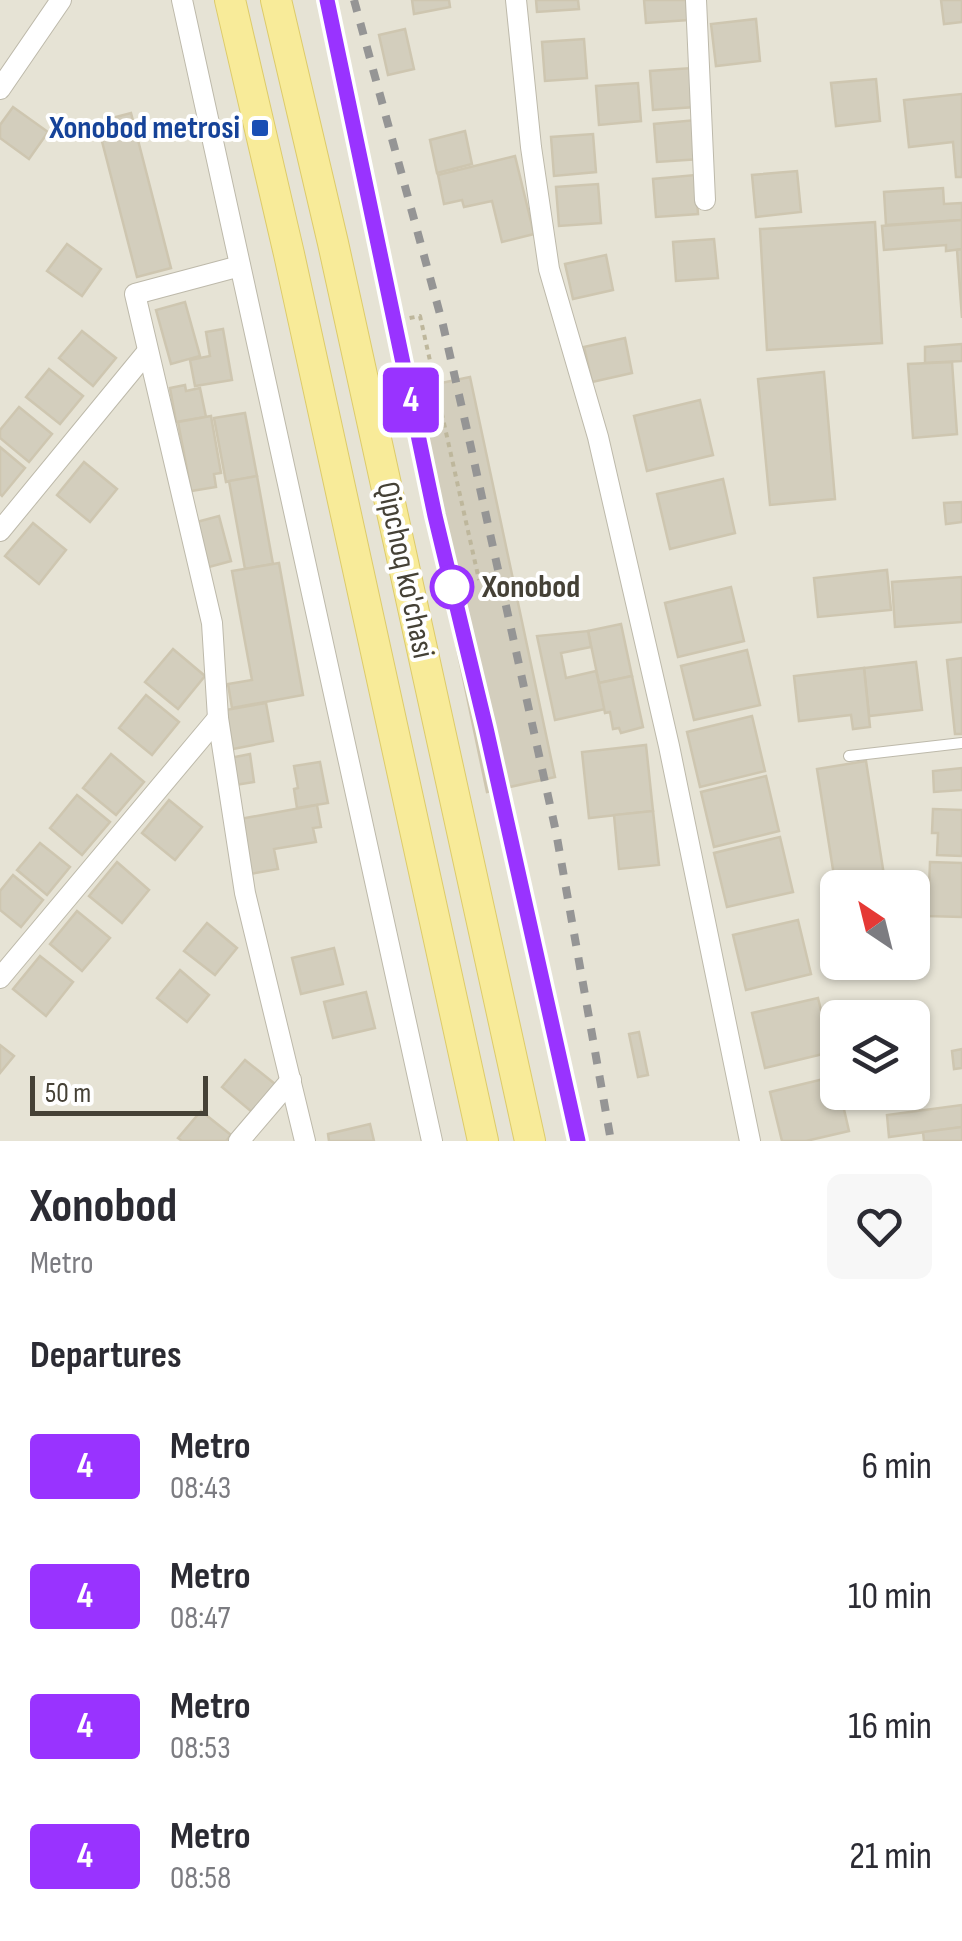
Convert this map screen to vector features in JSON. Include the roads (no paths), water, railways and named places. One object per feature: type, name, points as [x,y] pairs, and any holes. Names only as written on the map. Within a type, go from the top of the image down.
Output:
[{"type":"main road","name":"Qipchoq ko'chasi","points":[[230,0],[290,254],[483,1141]]},
{"type":"main road","name":"Qipchoq ko'chasi","points":[[276,0],[346,300],[530,1141]]},
{"type":"street","points":[[0,89],[61,0]]},
{"type":"street","points":[[182,0],[432,1141]]},
{"type":"street","points":[[516,0],[549,268],[598,437],[668,746],[750,1141]]},
{"type":"street","points":[[696,0],[705,200]]},
{"type":"street","points":[[240,266],[135,294],[212,624],[218,718],[245,893],[305,1141]]},
{"type":"street","points":[[0,530],[147,352]]},
{"type":"street","points":[[0,978],[218,718]]},
{"type":"street","points":[[240,1141],[291,1080]]},
{"type":"lane","points":[[849,756],[962,743]]},
{"type":"railway","points":[[327,0],[435,516],[578,1141]]},
{"type":"railway","points":[[354,0],[443,325],[470,443],[556,832],[611,1141]]},
{"type":"metro line","name":"4","points":[[327,0],[435,516],[578,1141]]},
{"type":"place","name":"Xonobod metrosi","points":[[260,128]]},
{"type":"place","name":"Xonobod","points":[[452,587]]}]
